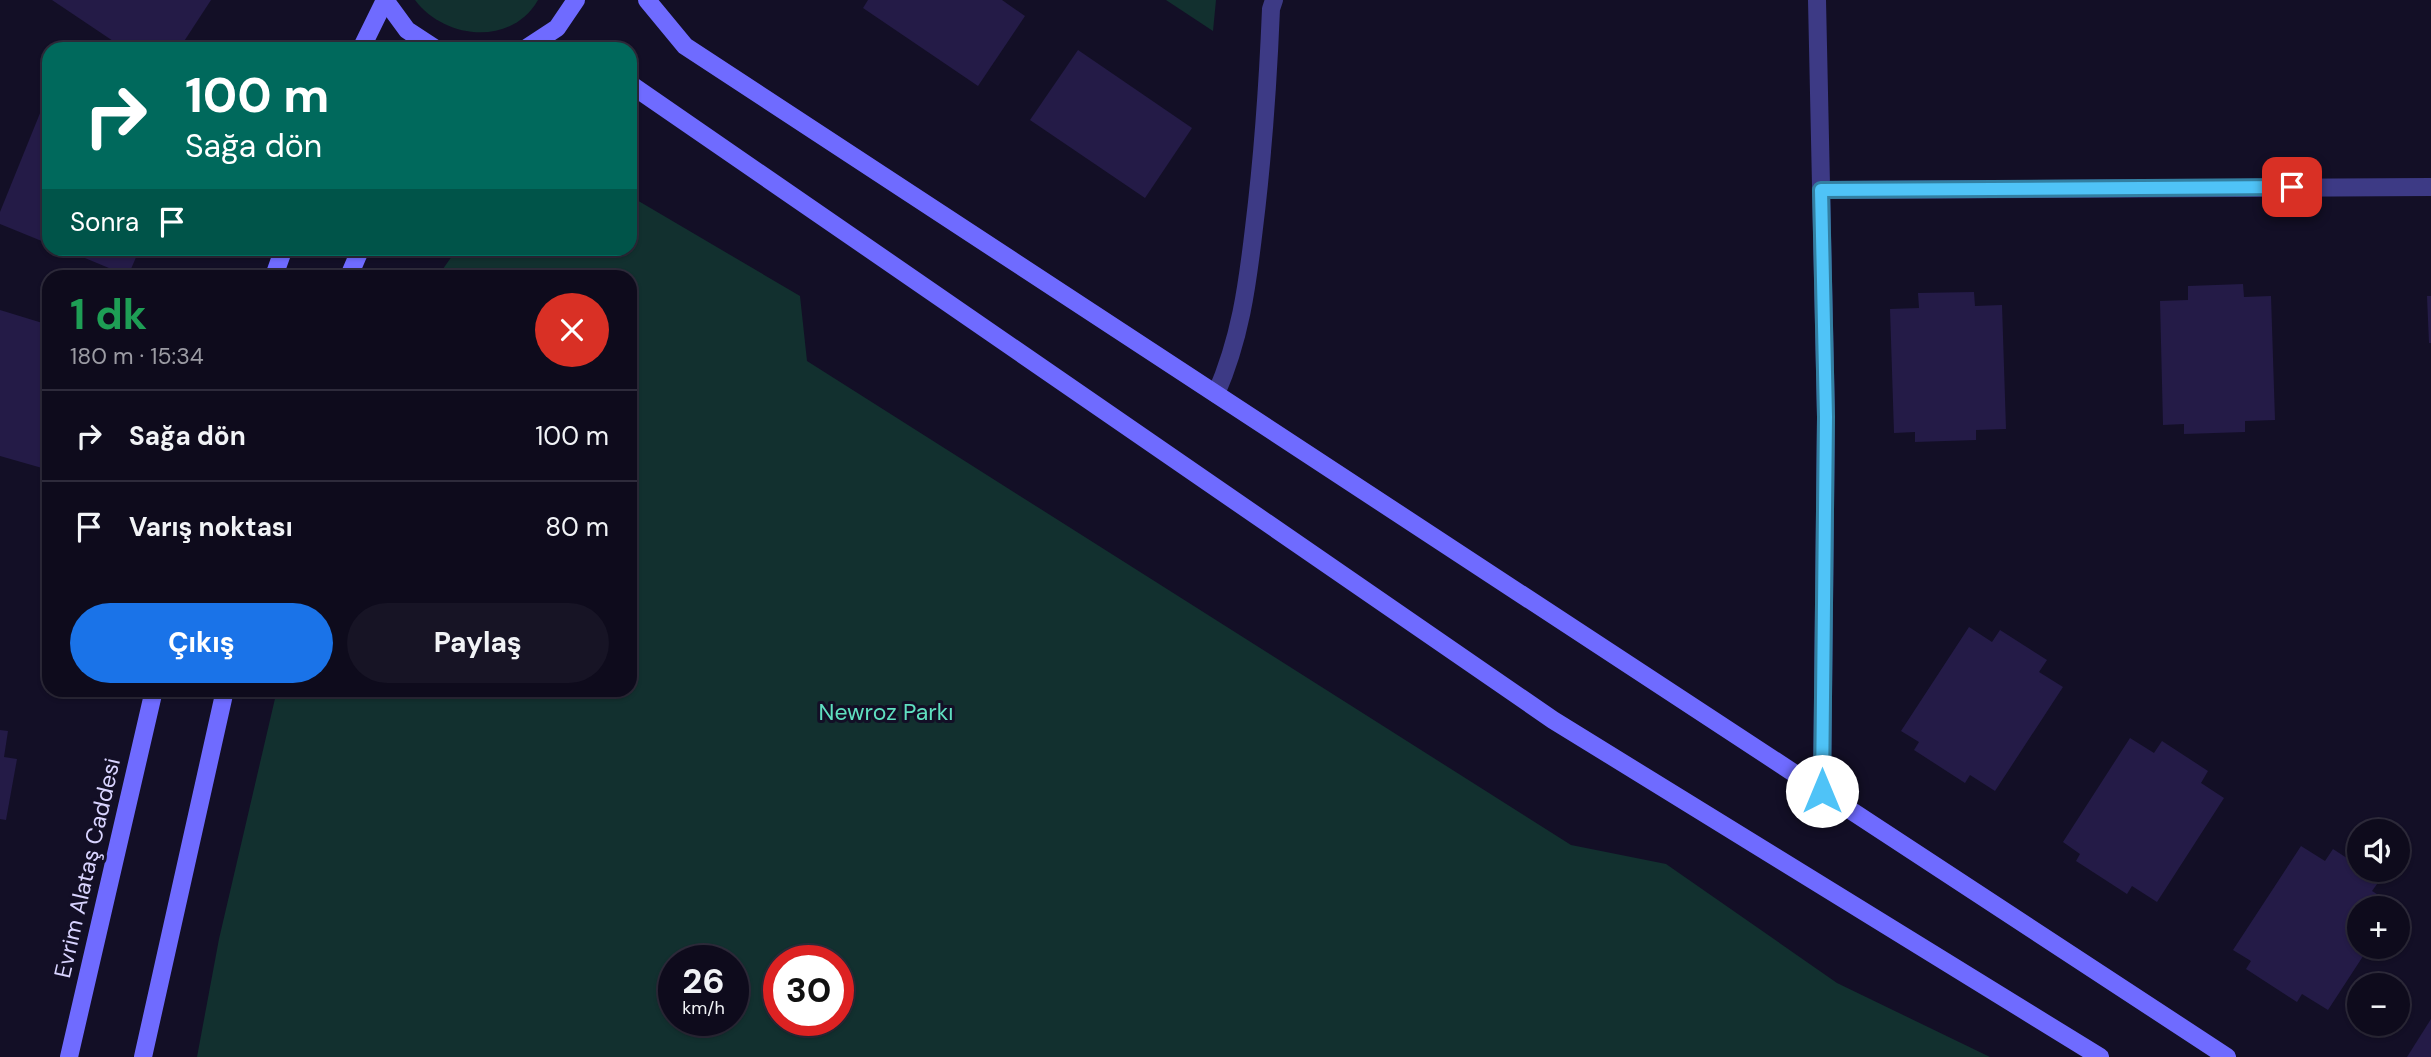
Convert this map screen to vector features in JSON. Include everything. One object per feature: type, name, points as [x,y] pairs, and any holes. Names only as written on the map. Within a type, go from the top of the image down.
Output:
[{"type":"main road","points":[[364,42],[385,0],[407,30],[425,42]]},
{"type":"main road","points":[[536,42],[557,28],[576,0]]},
{"type":"main road","points":[[647,0],[685,46],[2227,1057]]},
{"type":"main road","points":[[637,89],[1553,720],[2101,1057]]},
{"type":"main road","name":"Evrim Alataş Caddesi","points":[[69,1057],[152,697]]},
{"type":"main road","points":[[143,1057],[223,697]]},
{"type":"street","points":[[1216,394],[1231,360],[1244,308],[1264,145],[1274,0]]},
{"type":"street","points":[[1816,0],[1826,417],[1822,791]]},
{"type":"street","points":[[1821,190],[2431,187]]},
{"type":"green space","points":[[415,0],[538,0],[526,15],[511,25],[495,31],[477,32],[460,30],[443,23]]},
{"type":"green space","points":[[1166,0],[1216,0],[1213,31]]},
{"type":"green space","name":"Newroz Parkı","points":[[637,200],[800,296],[807,361],[1571,845],[1666,864],[1837,983],[1990,1057],[197,1057],[219,939],[275,697],[637,697],[637,270],[442,270],[452,256],[637,256]]},
{"type":"building","points":[[52,0],[211,0],[184,42],[115,42]]},
{"type":"building","points":[[868,0],[1002,0],[1025,16],[978,86],[863,8]]},
{"type":"building","points":[[1078,50],[1192,128],[1145,198],[1030,120]]},
{"type":"building","points":[[42,108],[42,241],[0,224],[0,212]]},
{"type":"building","points":[[80,256],[137,256],[131,270],[114,270]]},
{"type":"building","points":[[2243,284],[2244,297],[2271,296],[2275,420],[2245,421],[2245,432],[2184,434],[2184,424],[2163,425],[2160,301],[2188,300],[2188,286]]},
{"type":"building","points":[[1974,292],[1975,306],[2002,305],[2006,429],[1976,430],[1976,440],[1915,442],[1915,432],[1894,433],[1890,309],[1919,308],[1918,293]]},
{"type":"building","points":[[2427,296],[2431,296],[2431,343],[2429,343]]},
{"type":"building","points":[[0,310],[42,323],[42,468],[0,456]]},
{"type":"building","points":[[1969,627],[1992,642],[2000,630],[2047,660],[2039,672],[2063,687],[1995,791],[1970,775],[1965,783],[1914,750],[1919,742],[1901,731]]},
{"type":"building","points":[[0,730],[8,731],[4,757],[17,759],[6,820],[0,819]]},
{"type":"building","points":[[2130,738],[2154,753],[2162,741],[2208,771],[2201,783],[2224,798],[2157,902],[2132,886],[2127,894],[2076,861],[2080,854],[2063,842]]},
{"type":"building","points":[[2301,846],[2325,861],[2333,849],[2347,858],[2347,882],[2379,882],[2372,891],[2380,896],[2347,896],[2347,959],[2361,959],[2352,973],[2347,973],[2347,981],[2328,1010],[2302,994],[2297,1002],[2246,969],[2251,961],[2233,950]]},
{"type":"building","points":[[2431,1019],[2431,1057],[2407,1057]]},
{"type":"route","points":[[1822,791],[1826,417],[1821,190],[2292,187]]}]
